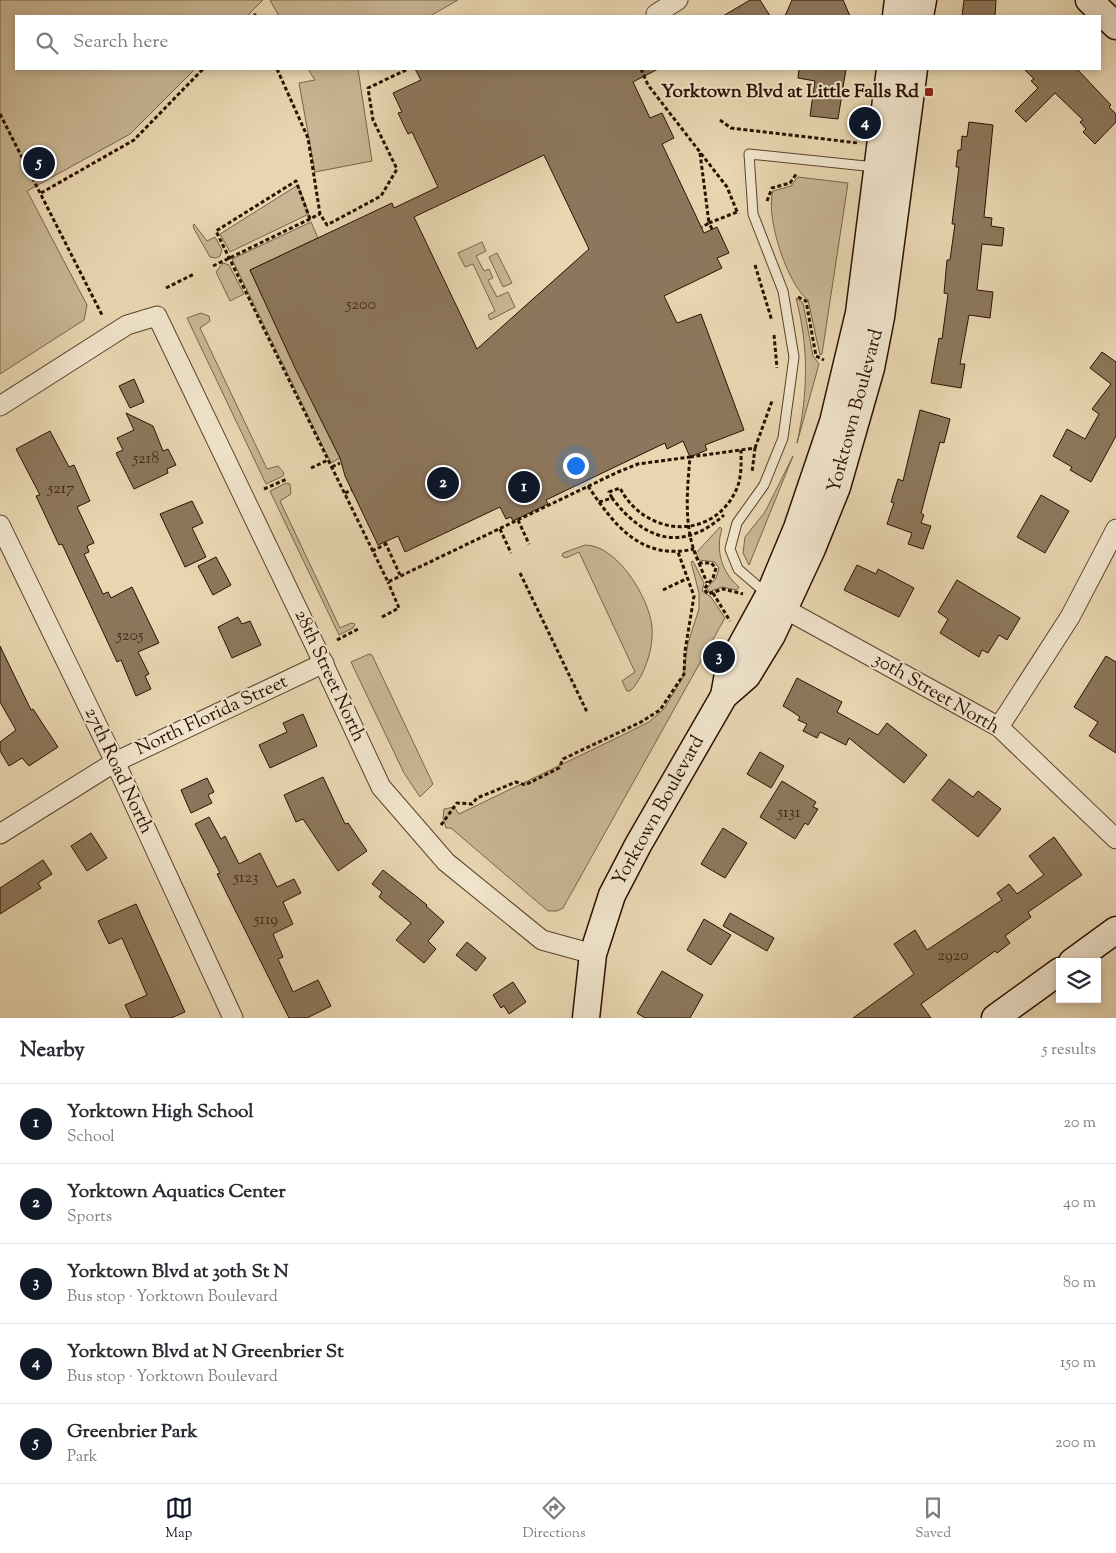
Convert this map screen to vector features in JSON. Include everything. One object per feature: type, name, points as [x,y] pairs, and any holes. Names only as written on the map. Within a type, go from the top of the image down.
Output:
[{"type":"street","points":[[656,14],[678,0]]},
{"type":"street","points":[[896,15],[898,0]]},
{"type":"street","points":[[920,15],[923,0]]},
{"type":"street","points":[[1089,0],[1114,22]]},
{"type":"street","name":"Yorktown Boulevard","points":[[889,168],[890,70]]},
{"type":"street","name":"Yorktown Boulevard","points":[[586,1018],[594,954],[612,896],[638,844],[724,696],[729,668],[767,600],[815,480],[848,363],[867,257],[914,70]]},
{"type":"street","name":"28th Street North","points":[[0,406],[127,325],[157,316],[324,663],[381,787],[446,862],[542,940],[594,954]]},
{"type":"street","name":"27th Road North","points":[[0,525],[115,762],[233,1018]]},
{"type":"street","points":[[999,727],[1070,617],[1116,529]]},
{"type":"street","name":"30th Street North","points":[[767,600],[999,727],[1116,839]]},
{"type":"street","name":"North Florida Street","points":[[0,834],[115,762],[324,663]]},
{"type":"street","points":[[1078,958],[1116,930]]},
{"type":"street","points":[[995,1018],[1056,974]]},
{"type":"lane","points":[[767,600],[738,569],[730,549],[737,523],[764,484],[782,438],[794,357],[783,291],[753,214],[749,154],[889,168]]},
{"type":"path","points":[[41,194],[134,140],[202,70]]},
{"type":"path","points":[[277,70],[308,138],[320,214],[327,224],[381,196],[397,169],[373,120],[368,88],[406,70]]},
{"type":"path","points":[[641,70],[648,85],[727,187],[740,220]]},
{"type":"path","points":[[0,114],[102,315]]},
{"type":"path","points":[[720,120],[731,128],[863,143]]},
{"type":"path","points":[[700,151],[709,224],[712,229]]},
{"type":"path","points":[[768,210],[767,201],[772,188],[790,183],[797,173],[806,174]]},
{"type":"path","points":[[310,219],[296,182],[216,231],[388,582],[399,608],[382,617]]},
{"type":"path","points":[[702,227],[737,212]]},
{"type":"path","points":[[213,266],[228,256],[320,214]]},
{"type":"path","points":[[754,260],[773,326],[778,376]]},
{"type":"path","points":[[166,288],[194,274]]},
{"type":"path","points":[[797,296],[806,301],[816,356],[825,360]]},
{"type":"path","points":[[752,475],[756,448],[769,412],[773,394]]},
{"type":"path","points":[[388,582],[638,464],[756,448]]},
{"type":"path","points":[[729,510],[715,523],[691,537],[672,537],[650,532],[634,523],[612,498],[610,492],[620,488],[636,511],[653,522],[672,527],[688,526],[706,521],[726,506],[738,482],[741,450]]},
{"type":"path","points":[[690,457],[687,503],[688,526],[707,583]]},
{"type":"path","points":[[311,468],[328,460]]},
{"type":"path","points":[[332,467],[340,463]]},
{"type":"path","points":[[264,489],[287,478]]},
{"type":"path","points":[[588,486],[612,521],[642,544],[678,552],[694,548]]},
{"type":"path","points":[[344,493],[352,490]]},
{"type":"path","points":[[599,502],[612,498]]},
{"type":"path","points":[[518,520],[529,544]]},
{"type":"path","points":[[500,529],[511,553]]},
{"type":"path","points":[[372,551],[385,543],[400,575]]},
{"type":"path","points":[[441,825],[458,802],[472,804],[477,798],[516,782],[525,785],[559,768],[563,759],[641,722],[660,710],[684,674],[685,651],[694,596],[678,552]]},
{"type":"path","points":[[699,563],[711,563],[716,568],[713,578],[704,589],[708,594],[723,589],[767,600]]},
{"type":"path","points":[[520,573],[587,712]]},
{"type":"path","points":[[663,590],[688,578]]},
{"type":"path","points":[[713,593],[732,625]]},
{"type":"path","points":[[337,640],[360,628]]},
{"type":"shaded area","points":[[0,0],[263,0],[248,15],[15,15],[15,70],[194,70],[130,134],[27,191],[87,305],[84,320],[0,374]]},
{"type":"shaded area","points":[[270,0],[458,0],[432,15],[278,15]]},
{"type":"shaded area","points":[[309,70],[358,70],[372,161],[315,172],[299,83],[315,80]]},
{"type":"shaded area","points":[[798,177],[848,183],[822,354],[820,355],[808,300],[800,292],[786,265],[775,232],[772,216],[771,202],[773,191],[791,186]]},
{"type":"shaded area","points":[[298,185],[309,214],[230,252],[220,234]]},
{"type":"shaded area","points":[[311,222],[318,238],[250,270],[340,458],[331,463],[232,259]]},
{"type":"shaded area","points":[[194,224],[207,241],[215,237],[222,250],[220,256],[216,258],[210,257],[193,227]]},
{"type":"shaded area","points":[[482,242],[486,251],[476,256],[484,271],[489,269],[493,278],[488,280],[497,297],[508,292],[515,307],[490,320],[488,315],[495,311],[473,264],[465,267],[458,253]]},
{"type":"shaded area","points":[[497,253],[512,283],[503,287],[489,257]]},
{"type":"shaded area","points":[[223,263],[229,265],[244,294],[230,301],[216,272]]},
{"type":"shaded area","points":[[796,298],[803,303],[813,356],[819,364],[797,443],[801,424],[806,370],[803,335]]},
{"type":"shaded area","points":[[201,313],[209,316],[210,321],[200,328],[267,469],[278,466],[284,473],[283,476],[266,484],[187,318]]},
{"type":"shaded area","points":[[793,456],[749,565],[743,553],[745,537],[765,512]]},
{"type":"shaded area","points":[[286,483],[290,484],[291,494],[280,501],[340,628],[351,623],[355,624],[353,628],[339,635],[270,491]]},
{"type":"shaded area","points":[[720,527],[722,529],[719,545],[724,568],[739,587],[737,590],[722,587],[709,592],[707,588],[716,578],[719,568],[715,562],[699,560],[696,553]]},
{"type":"shaded area","points":[[585,545],[597,547],[619,563],[638,588],[650,615],[652,640],[650,652],[641,676],[630,691],[627,691],[622,681],[635,672],[579,552],[566,558],[562,556],[563,553]]},
{"type":"shaded area","points":[[693,561],[704,583],[702,591],[711,597],[725,618],[563,908],[557,911],[548,911],[451,828],[446,828],[443,818],[444,809],[454,807],[459,814],[649,722],[664,709],[683,677],[688,643],[699,609],[699,593],[691,562]]},
{"type":"shaded area","points":[[369,654],[372,655],[433,784],[420,797],[404,773],[351,662]]},
{"type":"building","points":[[750,0],[760,0],[769,15],[725,15]]},
{"type":"building","points":[[792,0],[843,0],[850,15],[785,15]]},
{"type":"building","points":[[964,0],[996,0],[995,15],[962,15]]},
{"type":"building","points":[[416,70],[656,70],[633,82],[650,118],[662,113],[674,138],[662,144],[704,233],[717,227],[729,253],[717,258],[722,268],[664,296],[677,323],[701,314],[744,430],[705,445],[707,450],[690,457],[683,441],[667,449],[665,443],[546,500],[548,504],[513,521],[511,517],[506,519],[500,507],[405,552],[398,536],[378,545],[345,476],[340,458],[296,370],[250,270],[392,203],[394,208],[438,187],[412,132],[408,134],[398,113],[402,112],[393,93],[421,80]],"holes":[[[544,155],[589,249],[477,349],[414,217]]]},
{"type":"building","points":[[799,70],[846,70],[838,119],[810,116],[815,81],[798,78]]},
{"type":"building","points":[[1025,70],[1078,70],[1111,105],[1109,107],[1116,114],[1116,122],[1095,144],[1083,132],[1086,129],[1080,122],[1083,120],[1055,93],[1026,122],[1015,111],[1038,88],[1031,81],[1034,79]]},
{"type":"building","points":[[969,122],[993,125],[984,217],[992,218],[991,226],[1004,228],[1002,246],[982,244],[977,290],[993,292],[990,318],[969,315],[960,364],[965,364],[961,388],[931,383],[939,338],[942,339],[948,294],[944,293],[947,260],[950,260],[955,224],[952,224],[959,167],[956,167],[958,150],[961,150],[962,136],[967,137]]},
{"type":"building","points":[[1102,352],[1116,362],[1116,436],[1091,482],[1070,470],[1072,467],[1053,456],[1067,429],[1085,439],[1099,414],[1092,409],[1111,384],[1090,368]]},
{"type":"building","points":[[134,379],[144,402],[130,408],[119,386]]},
{"type":"building","points":[[920,410],[950,419],[944,443],[940,442],[921,513],[924,515],[921,523],[931,526],[923,549],[908,544],[912,533],[887,524],[894,503],[891,502],[898,479],[903,481]]},
{"type":"building","points":[[126,413],[153,426],[163,451],[168,449],[176,465],[167,469],[168,473],[134,489],[116,453],[123,450],[117,438],[134,430]]},
{"type":"building","points":[[50,431],[69,467],[74,465],[90,501],[77,507],[94,543],[87,546],[89,552],[84,554],[103,594],[108,592],[111,598],[132,587],[159,643],[138,652],[149,674],[145,676],[151,689],[136,696],[121,660],[117,662],[62,544],[59,545],[36,496],[40,495],[16,449]]},
{"type":"building","points":[[1041,495],[1069,511],[1045,553],[1017,537]]},
{"type":"building","points":[[192,501],[203,523],[192,528],[206,557],[185,567],[160,514]]},
{"type":"building","points":[[216,557],[231,585],[213,595],[198,566]]},
{"type":"building","points":[[857,565],[876,574],[878,569],[914,588],[899,617],[844,590]]},
{"type":"building","points":[[957,580],[1020,618],[1007,640],[999,635],[988,653],[982,650],[979,657],[940,633],[948,619],[938,612]]},
{"type":"building","points":[[238,617],[242,624],[250,621],[261,645],[232,658],[218,627]]},
{"type":"building","points":[[0,646],[31,710],[33,709],[58,747],[29,766],[22,758],[9,766],[0,751],[0,742],[16,730],[0,702]]},
{"type":"building","points":[[1106,656],[1116,662],[1116,753],[1089,736],[1098,722],[1074,707]]},
{"type":"building","points":[[797,678],[842,702],[837,712],[878,735],[887,723],[927,755],[904,783],[849,738],[846,745],[820,732],[817,738],[803,731],[807,724],[798,720],[800,717],[783,706]]},
{"type":"building","points":[[303,714],[317,746],[270,768],[259,745],[287,732],[283,723]]},
{"type":"building","points":[[760,752],[784,766],[771,788],[747,774]]},
{"type":"building","points":[[323,777],[345,824],[348,823],[367,851],[338,871],[303,819],[296,822],[284,795]]},
{"type":"building","points":[[207,778],[214,792],[208,795],[212,803],[191,813],[181,790]]},
{"type":"building","points":[[949,779],[973,797],[978,791],[1001,809],[978,837],[932,800]]},
{"type":"building","points":[[782,781],[816,802],[813,807],[818,809],[808,825],[805,823],[795,839],[760,817]]},
{"type":"building","points":[[209,817],[221,839],[225,836],[239,864],[260,853],[277,887],[294,879],[301,893],[283,902],[293,924],[273,934],[283,957],[278,959],[293,992],[318,980],[331,1006],[307,1018],[289,1018],[217,874],[220,873],[195,824]]},
{"type":"building","points":[[723,828],[747,843],[725,878],[701,864]]},
{"type":"building","points":[[91,833],[107,858],[87,871],[71,846]]},
{"type":"building","points":[[1054,837],[1082,875],[1028,912],[1031,917],[1005,936],[1010,943],[997,953],[995,951],[921,1004],[931,1018],[853,1018],[914,974],[894,944],[915,930],[927,950],[1002,900],[997,893],[1009,884],[1017,894],[1044,875],[1029,856]]},
{"type":"building","points":[[43,860],[52,874],[38,883],[41,888],[0,914],[0,888]]},
{"type":"building","points":[[383,870],[427,905],[444,922],[428,941],[436,949],[424,963],[396,940],[411,923],[379,897],[382,892],[372,884]]},
{"type":"building","points":[[136,904],[185,1012],[171,1018],[131,1018],[125,1005],[147,995],[122,938],[109,944],[98,921]]},
{"type":"building","points":[[730,913],[774,938],[767,951],[723,926]]},
{"type":"building","points":[[704,919],[731,935],[711,965],[687,950]]},
{"type":"building","points":[[467,942],[486,958],[476,971],[456,955]]},
{"type":"building","points":[[662,971],[703,995],[690,1018],[645,1018],[637,1013]]},
{"type":"building","points":[[513,982],[526,1002],[509,1014],[504,1006],[501,1008],[493,995]]},
{"type":"place","name":"Yorktown Blvd at Little Falls Rd","points":[[929,92]]},
{"type":"place","name":"Yorktown Blvd at N Greenbrier St","points":[[865,123]]},
{"type":"place","name":"Greenbrier Park","points":[[39,163]]},
{"type":"place","name":"Yorktown Aquatics Center","points":[[443,483]]},
{"type":"place","name":"Yorktown High School","points":[[524,487]]},
{"type":"place","name":"Yorktown Blvd at 30th St N","points":[[719,657]]}]
